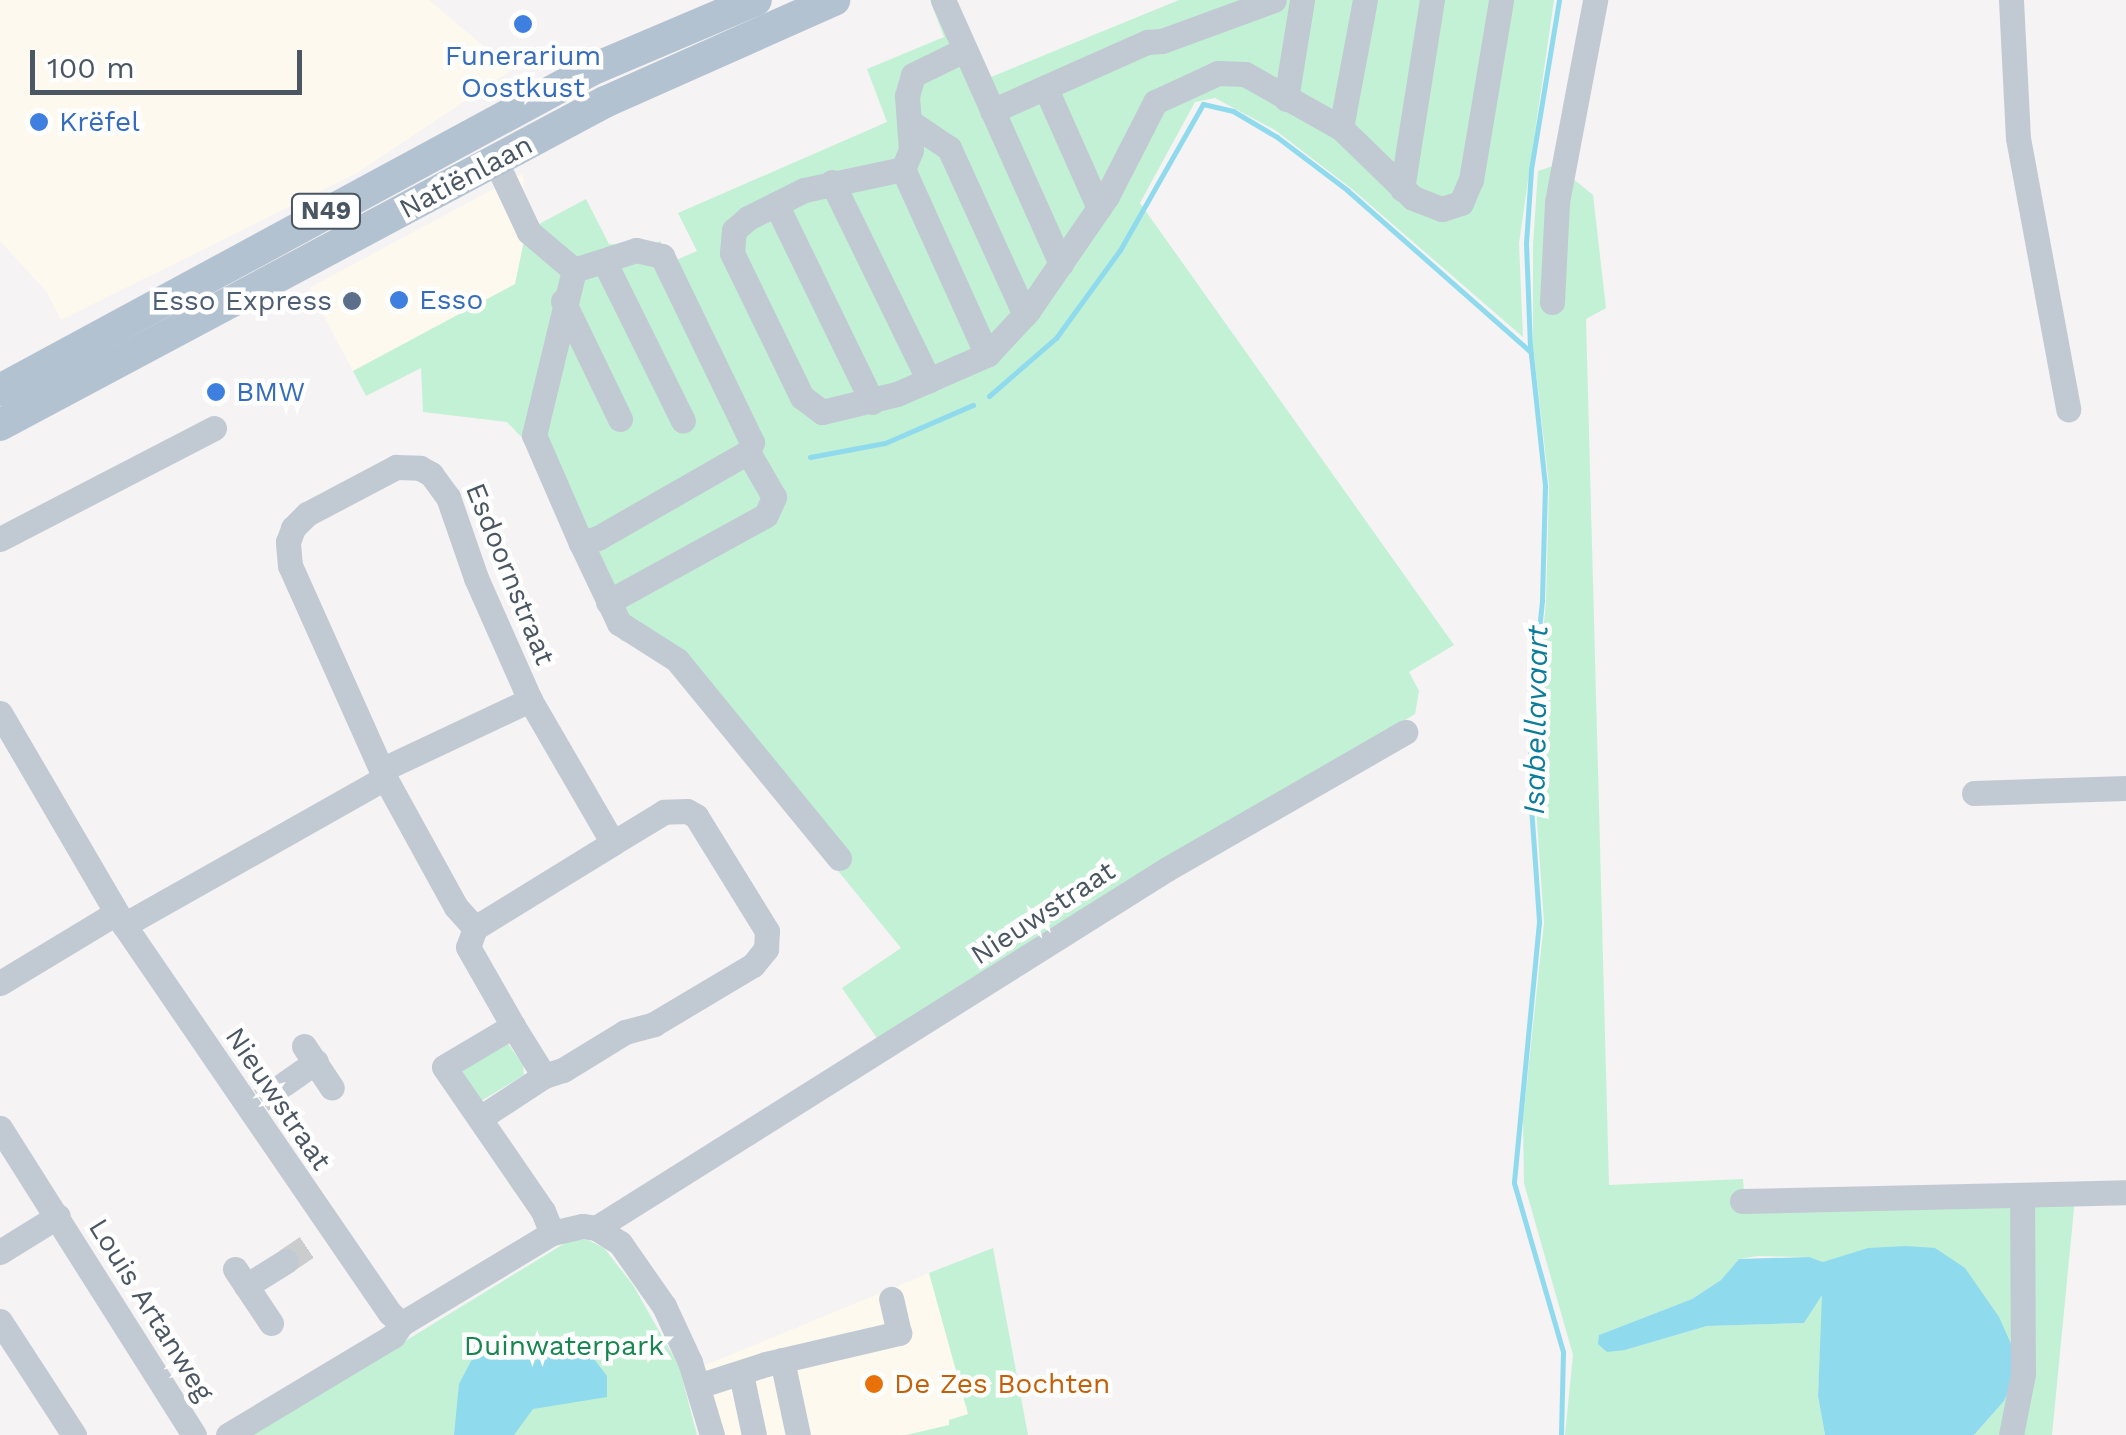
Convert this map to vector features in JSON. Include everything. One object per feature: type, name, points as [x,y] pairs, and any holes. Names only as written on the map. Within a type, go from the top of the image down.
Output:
[{"type":"main road","name":"Natiënlaan","points":[[0,390],[591,70],[756,0]]},
{"type":"main road","name":"Natiënlaan","points":[[0,425],[604,102],[834,0]]},
{"type":"street","points":[[944,0],[1061,264]]},
{"type":"street","points":[[992,111],[1147,42],[1162,41],[1274,0]]},
{"type":"street","points":[[1286,99],[1302,0]]},
{"type":"street","points":[[1341,128],[1365,0]]},
{"type":"street","points":[[1402,189],[1432,0]]},
{"type":"street","points":[[903,169],[832,182],[776,204],[734,230],[732,253],[809,406],[822,412],[872,402],[986,355],[1024,315],[1099,208],[1155,102],[1168,93],[1232,72],[1245,74],[1341,128],[1413,198],[1442,209],[1462,203],[1467,194],[1501,0]]},
{"type":"street","points":[[1552,302],[1557,202],[1595,0]]},
{"type":"street","points":[[2011,0],[2018,138],[2068,409]]},
{"type":"street","points":[[964,50],[914,75],[907,96],[911,150],[903,169],[986,355]]},
{"type":"street","points":[[1046,89],[1099,208]]},
{"type":"street","points":[[910,122],[949,148],[1024,315]]},
{"type":"street","points":[[496,162],[529,232],[574,270]]},
{"type":"street","points":[[832,182],[929,381]]},
{"type":"street","points":[[776,204],[872,402]]},
{"type":"street","points":[[574,270],[636,250],[662,256],[751,433],[748,452],[774,498],[766,514],[608,602]]},
{"type":"street","points":[[604,260],[683,421]]},
{"type":"street","points":[[574,270],[563,301],[534,435],[580,543],[608,602],[629,632],[678,660],[839,858]]},
{"type":"street","points":[[563,301],[620,419]]},
{"type":"street","points":[[0,539],[214,428]]},
{"type":"street","points":[[580,543],[598,538],[748,452]]},
{"type":"street","name":"Esdoornstraat","points":[[475,928],[456,907],[383,774],[293,574],[287,551],[293,528],[307,514],[396,467],[420,468],[431,474],[448,497],[476,578],[530,700],[612,843]]},
{"type":"street","name":"Esdoornstraat","points":[[0,984],[383,774],[530,700]]},
{"type":"street","name":"Nieuwstraat","points":[[0,712],[120,919],[255,1103],[323,1236],[401,1324],[552,1233],[582,1226],[596,1228],[1167,869],[1405,732]]},
{"type":"street","points":[[1974,793],[2126,788]]},
{"type":"street","points":[[480,1118],[544,1076],[564,1070],[625,1032],[654,1024],[753,965],[766,949],[767,932],[696,816],[687,810],[664,812],[475,928],[468,946],[544,1076]]},
{"type":"street","points":[[513,1026],[444,1067],[543,1211],[552,1233]]},
{"type":"street","points":[[284,1084],[310,1054],[332,1088]]},
{"type":"street","name":"Louis Artanweg","points":[[0,1128],[194,1435]]},
{"type":"street","points":[[1742,1201],[2126,1192]]},
{"type":"street","points":[[2010,1435],[2023,1374],[2022,1196]]},
{"type":"street","name":"Louis Artanweg","points":[[0,1252],[58,1216]]},
{"type":"street","points":[[596,1228],[620,1243],[664,1306],[698,1386],[712,1435]]},
{"type":"street","points":[[271,1322],[241,1278],[286,1261]]},
{"type":"street","points":[[698,1386],[782,1360],[899,1333],[891,1300]]},
{"type":"street","points":[[0,1321],[74,1435]]},
{"type":"street","points":[[228,1435],[392,1336],[401,1324]]},
{"type":"street","points":[[782,1360],[798,1435]]},
{"type":"street","points":[[742,1374],[754,1435]]},
{"type":"shaded area","points":[[0,0],[429,0],[512,70],[357,173],[61,320],[46,291],[0,241]]},
{"type":"shaded area","points":[[523,173],[526,231],[516,284],[353,371],[309,288]]},
{"type":"shaded area","points":[[929,1273],[968,1414],[993,1435],[722,1435],[703,1366]]},
{"type":"green space","points":[[930,0],[951,0],[986,79],[1179,0],[1554,0],[1519,243],[1523,337],[1352,189],[1275,130],[1215,98],[1195,102],[1140,203],[1454,645],[1409,672],[1419,691],[1415,714],[881,1044],[842,988],[901,948],[675,671],[636,643],[622,641],[608,625],[528,444],[507,422],[423,412],[421,368],[366,396],[353,371],[515,284],[526,231],[586,199],[609,244],[650,246],[660,241],[674,261],[697,251],[678,213],[887,122],[867,69],[944,37]]},
{"type":"green space","points":[[1556,165],[1593,195],[1606,308],[1586,319],[1609,1185],[1743,1179],[1744,1194],[2076,1188],[2052,1435],[1974,1435],[2004,1401],[1837,1259],[1823,1262],[1809,1257],[1758,1256],[1739,1259],[1721,1280],[1692,1299],[1599,1335],[1625,1350],[1707,1326],[1804,1323],[1823,1292],[1818,1396],[1825,1435],[1565,1435],[1573,1355],[1524,1183],[1523,1119],[1544,923],[1535,792],[1535,717],[1546,602],[1549,485],[1533,346],[1533,244],[1538,171]]},
{"type":"green space","points":[[506,1041],[523,1065],[524,1075],[481,1101],[459,1067]]},
{"type":"green space","name":"Duinwaterpark","points":[[570,1240],[588,1240],[604,1248],[633,1285],[679,1366],[697,1435],[252,1435]]},
{"type":"green space","points":[[993,1248],[1028,1435],[906,1435],[949,1425],[949,1420],[968,1414],[929,1273]]},
{"type":"water","points":[[1868,1248],[1935,1248],[1965,1268],[1999,1317],[2016,1355],[2014,1378],[2004,1401],[1974,1435],[1825,1435],[1818,1396],[1822,1295],[1804,1323],[1707,1326],[1607,1352],[1598,1344],[1599,1335],[1692,1299],[1721,1280],[1739,1259],[1809,1257],[1823,1262]]},
{"type":"water","points":[[581,1342],[607,1376],[607,1397],[533,1409],[514,1435],[454,1435],[459,1384],[471,1361],[481,1352]]},
{"type":"waterway","name":"Isabellavaart","points":[[1559,0],[1531,170],[1526,243],[1530,345],[1545,485],[1542,601],[1530,716],[1530,792],[1539,922],[1514,1183],[1563,1352],[1561,1435]]},
{"type":"waterway","points":[[989,396],[1056,338],[1120,250],[1203,104],[1233,111],[1277,137],[1347,190],[1531,352]]},
{"type":"waterway","points":[[810,457],[885,443],[973,405]]},
{"type":"tunnel","points":[[261,1100],[284,1084]]},
{"type":"tunnel","points":[[286,1261],[314,1242]]},
{"type":"place","name":"Funerarium Oostkust","points":[[523,24]]},
{"type":"place","name":"Krëfel","points":[[39,122]]},
{"type":"place","name":"Esso","points":[[399,300]]},
{"type":"place","name":"Esso Express","points":[[352,301]]},
{"type":"place","name":"BMW","points":[[216,392]]},
{"type":"place","name":"De Zes Bochten","points":[[874,1384]]}]
